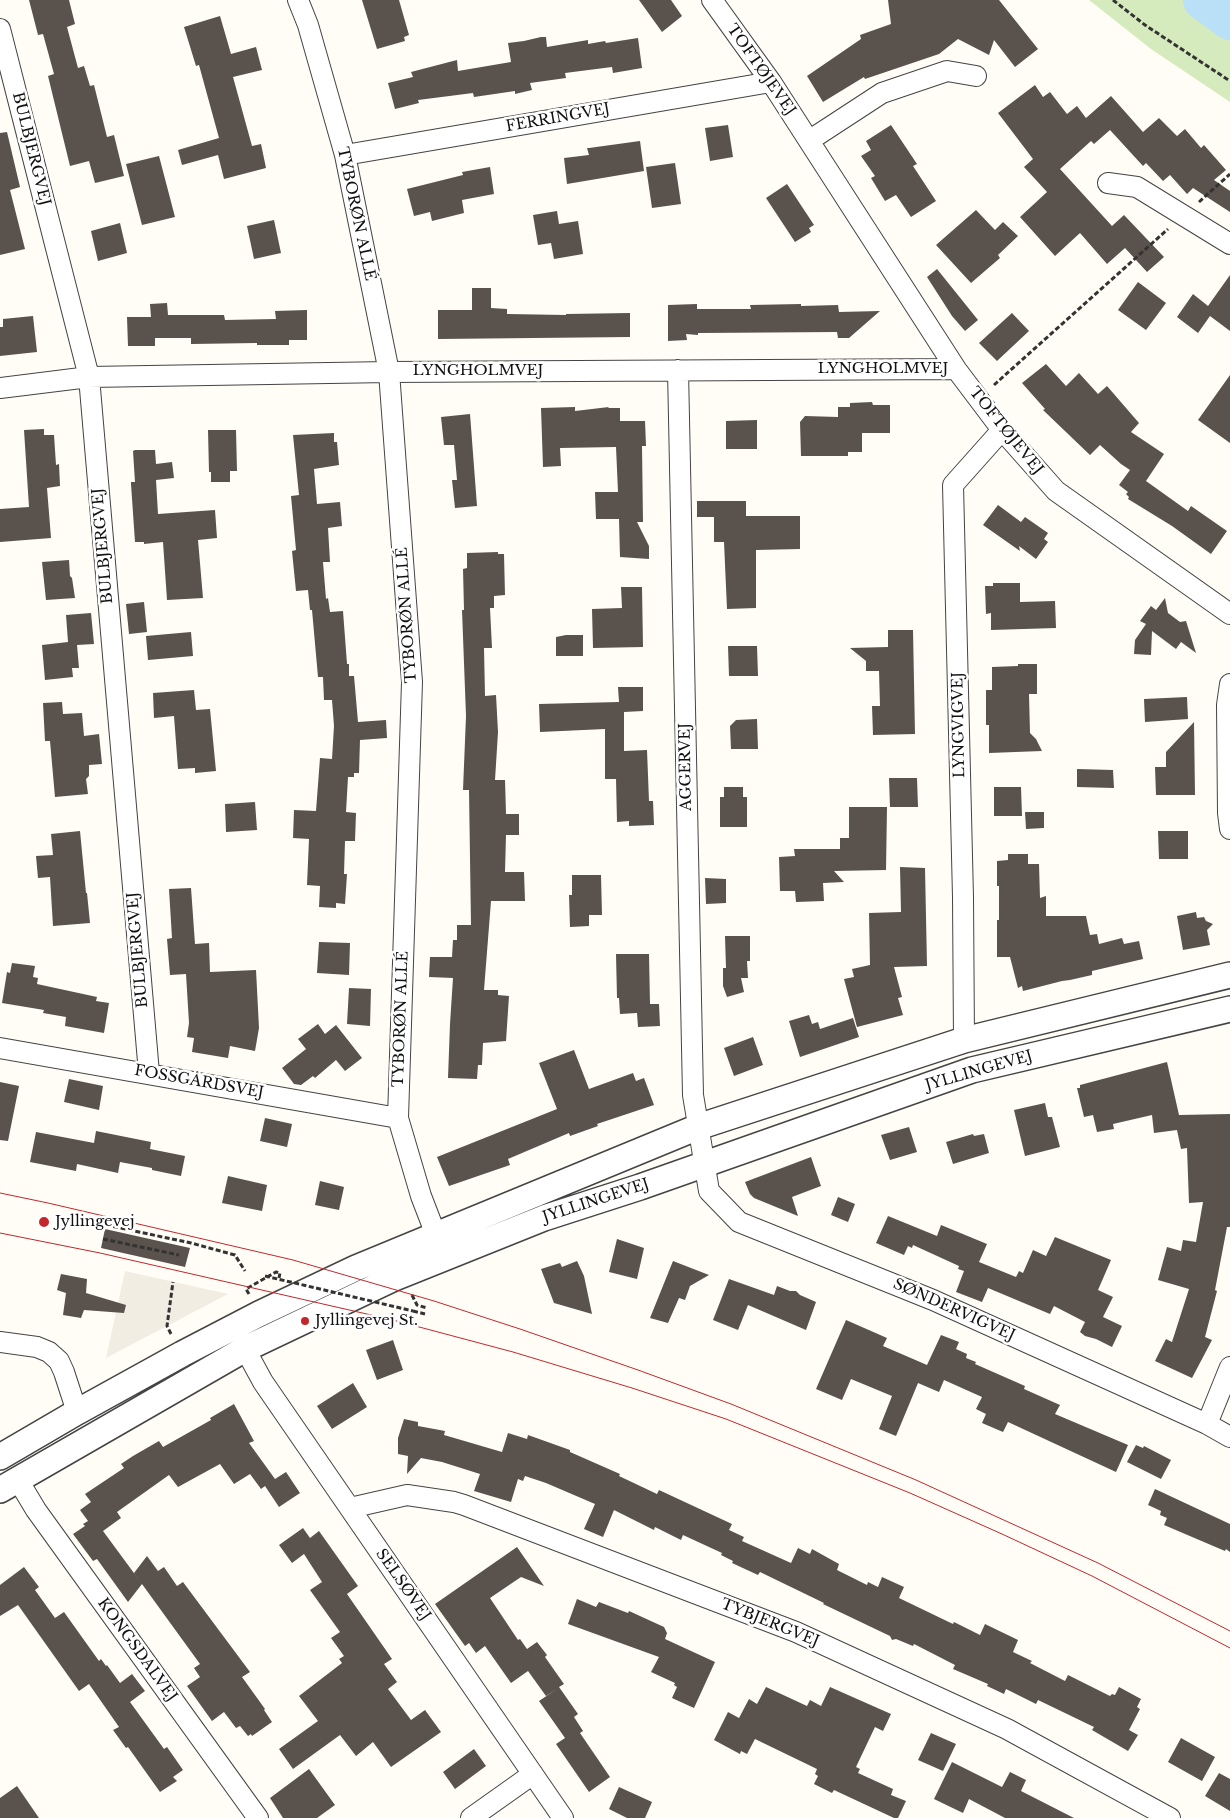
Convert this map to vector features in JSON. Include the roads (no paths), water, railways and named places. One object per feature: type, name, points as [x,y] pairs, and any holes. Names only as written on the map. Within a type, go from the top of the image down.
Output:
[{"type":"street","name":"TYBORØN ALLÉ","points":[[298,0],[308,25],[345,155],[389,372],[412,682],[398,1118],[421,1196],[436,1235]]},
{"type":"street","name":"TOFTØJEVEJ","points":[[712,0],[771,82],[968,384],[1002,430],[1056,491],[1230,614]]},
{"type":"street","name":"BULBJERGVEJ","points":[[0,29],[89,377],[149,1073]]},
{"type":"street","points":[[810,140],[882,93],[947,71],[976,76]]},
{"type":"street","name":"FERRINGVEJ","points":[[345,155],[771,82]]},
{"type":"street","points":[[1108,183],[1137,187],[1230,244]]},
{"type":"street","name":"LYNGHOLMVEJ","points":[[0,388],[89,377],[678,370],[968,384]]},
{"type":"street","name":"AGGERVEJ","points":[[678,370],[693,1095],[704,1163]]},
{"type":"street","name":"LYNGVIGVEJ","points":[[964,1040],[963,887],[953,485],[1002,430]]},
{"type":"street","points":[[1230,684],[1227,705],[1228,813],[1230,829]]},
{"type":"street","name":"JYLLINGEVEJ","points":[[0,1457],[182,1354],[259,1314],[356,1268],[698,1127],[964,1040],[1230,974]]},
{"type":"street","name":"JYLLINGEVEJ","points":[[9,1485],[245,1349],[402,1274],[544,1218],[640,1187],[972,1070],[1230,1009]]},
{"type":"street","name":"FOSSGÅRDSVEJ","points":[[0,1048],[398,1118]]},
{"type":"street","name":"SØNDERVIGVEJ","points":[[704,1163],[709,1191],[739,1222],[933,1300],[1207,1424],[1230,1437]]},
{"type":"street","points":[[0,1342],[37,1347],[49,1352],[59,1361],[77,1412]]},
{"type":"street","name":"SELSØVEJ","points":[[245,1349],[263,1382],[563,1818]]},
{"type":"street","points":[[1207,1424],[1230,1367]]},
{"type":"street","name":"KONGSDALVEJ","points":[[9,1485],[36,1510],[258,1818]]},
{"type":"street","name":"TYBJERGVEJ","points":[[350,1508],[408,1495],[464,1505],[796,1632],[1007,1729],[1170,1818]]},
{"type":"street","points":[[471,1818],[533,1774]]},
{"type":"waterway","points":[[1203,0],[1230,20]]},
{"type":"tram line","points":[[0,1193],[293,1260],[434,1301],[638,1370],[731,1404],[916,1480],[1098,1563],[1230,1631]]},
{"type":"tram line","points":[[0,1233],[100,1253],[393,1320],[513,1352],[726,1419],[910,1493],[1002,1534],[1092,1576],[1230,1648]]},
{"type":"place","name":"Jyllingevej","points":[[44,1222]]},
{"type":"place","name":"Jyllingevej St.","points":[[305,1321]]}]
